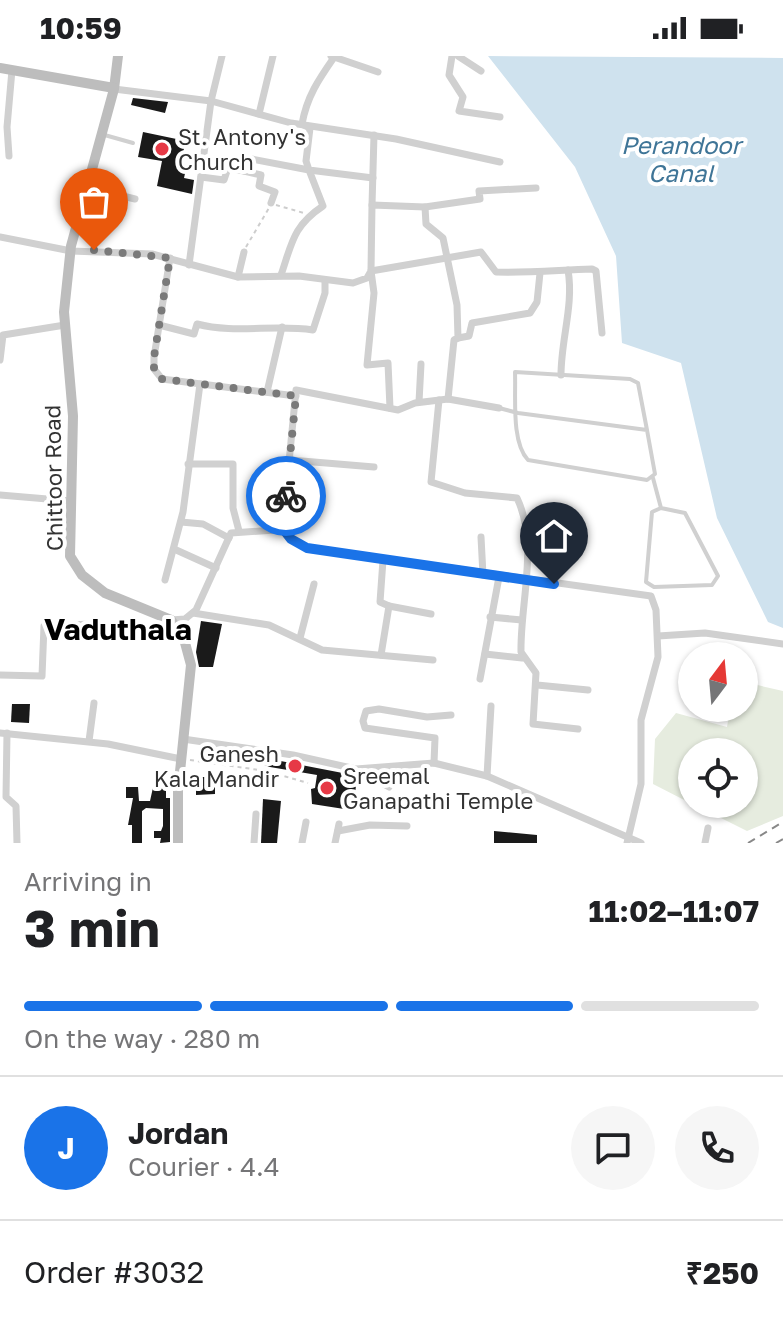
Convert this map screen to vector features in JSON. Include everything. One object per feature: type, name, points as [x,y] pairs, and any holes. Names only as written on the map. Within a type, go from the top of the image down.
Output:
[{"type":"main road","name":"Chittoor Road","points":[[118,56],[114,88],[99,134],[71,251],[65,325],[73,416],[70,556],[82,575],[105,593],[171,620]]},
{"type":"main road","points":[[0,68],[114,88]]},
{"type":"main road","points":[[171,620],[184,639],[191,665],[181,759],[178,843]]},
{"type":"street","points":[[189,265],[211,101],[222,56]]},
{"type":"street","points":[[259,114],[273,56]]},
{"type":"street","points":[[302,124],[313,87],[333,56],[378,72]]},
{"type":"street","points":[[481,71],[455,56],[449,75],[463,97],[459,111],[500,117]]},
{"type":"street","points":[[9,156],[7,127],[12,70]]},
{"type":"street","points":[[114,88],[211,101],[302,124],[374,135],[500,162]]},
{"type":"street","points":[[281,275],[295,232],[309,215],[323,206],[306,161],[310,128],[302,124]]},
{"type":"street","points":[[374,135],[373,312],[367,365],[388,363],[390,408]]},
{"type":"street","points":[[244,171],[246,158],[373,178]]},
{"type":"street","points":[[201,177],[224,180],[228,168],[261,175],[259,186],[275,192],[271,203]]},
{"type":"street","points":[[86,187],[135,199]]},
{"type":"street","points":[[372,205],[425,207],[480,199],[479,191],[536,188]]},
{"type":"street","points":[[425,207],[426,224],[443,238],[457,305],[458,338]]},
{"type":"street","points":[[0,237],[71,251],[118,250],[170,258],[238,277],[281,275],[353,283],[367,278],[371,271]]},
{"type":"street","points":[[238,277],[244,252]]},
{"type":"street","points":[[371,271],[481,252],[496,272],[596,271],[602,333]]},
{"type":"street","points":[[170,258],[154,369],[162,379],[296,396]]},
{"type":"street","points":[[561,375],[561,344],[572,299],[568,270]]},
{"type":"street","points":[[448,399],[454,340],[469,336],[472,323],[530,313],[537,302],[540,273]]},
{"type":"street","points":[[159,325],[194,334],[197,324],[228,331],[239,327],[313,330],[317,327],[325,280]]},
{"type":"street","points":[[0,360],[2,335],[65,325]]},
{"type":"street","points":[[267,392],[282,327]]},
{"type":"street","points":[[419,402],[421,364]]},
{"type":"street","points":[[165,580],[181,522],[200,384]]},
{"type":"street","points":[[499,408],[448,399],[419,402],[398,410],[296,390],[281,526],[291,539],[307,548],[523,581],[651,596],[658,657],[641,720],[641,784],[627,840]]},
{"type":"street","points":[[439,400],[431,482],[465,493],[517,498],[524,513],[527,542],[522,658]]},
{"type":"street","points":[[290,460],[374,467]]},
{"type":"street","points":[[188,464],[233,464],[233,508],[239,531]]},
{"type":"street","points":[[0,495],[71,501]]},
{"type":"street","points":[[181,522],[203,524],[229,538]]},
{"type":"street","points":[[171,620],[185,619],[193,613],[229,538],[239,531],[275,530],[281,526]]},
{"type":"street","points":[[481,537],[483,575]]},
{"type":"street","points":[[174,549],[216,568]]},
{"type":"street","points":[[383,560],[380,602],[431,614]]},
{"type":"street","points":[[480,679],[499,577]]},
{"type":"street","points":[[300,638],[314,584]]},
{"type":"street","points":[[381,655],[389,606]]},
{"type":"street","points":[[193,613],[269,625],[322,650],[433,660]]},
{"type":"street","points":[[490,617],[522,620]]},
{"type":"street","points":[[0,675],[42,676],[44,626],[91,624]]},
{"type":"street","points":[[658,636],[705,633],[783,644]]},
{"type":"street","points":[[485,654],[522,658],[536,673],[533,724],[578,729]]},
{"type":"street","points":[[537,685],[588,690]]},
{"type":"street","points":[[89,741],[94,703]]},
{"type":"street","points":[[487,776],[491,706]]},
{"type":"street","points":[[434,763],[435,738],[365,728],[363,721],[366,711],[379,709],[427,717],[451,715]]},
{"type":"street","points":[[17,843],[16,806],[6,797],[4,733],[89,741],[181,759]]},
{"type":"street","points":[[183,739],[356,769],[434,763],[487,776],[627,840],[641,843]]},
{"type":"street","points":[[356,769],[389,787]]},
{"type":"street","points":[[254,843],[256,814]]},
{"type":"street","points":[[302,843],[306,822]]},
{"type":"street","points":[[335,843],[339,828],[407,826]]},
{"type":"street","points":[[705,843],[708,828]]},
{"type":"lane","points":[[99,134],[133,143]]},
{"type":"lane","points":[[653,478],[647,480],[528,460],[520,451],[515,372],[630,379],[638,383],[653,478],[661,508]]},
{"type":"lane","points":[[499,408],[647,430]]},
{"type":"lane","points":[[661,508],[685,513],[718,576],[712,585],[654,587],[646,582],[652,512],[661,508]]},
{"type":"path","points":[[244,252],[271,203],[309,215]]},
{"type":"path","points":[[250,769],[252,749]]},
{"type":"path","points":[[181,759],[250,769],[308,783]]},
{"type":"shaded area","points":[[758,685],[783,691],[783,816],[747,831],[721,818],[758,818],[758,738],[678,738],[678,797],[653,784],[655,739],[676,713],[678,722],[709,722],[727,727],[728,722],[758,722]]},
{"type":"water","name":"Perandoor Canal","points":[[488,56],[783,58],[783,628],[768,622],[717,518],[681,363],[622,343],[616,256],[575,167]]},
{"type":"building","points":[[133,98],[168,102],[165,113],[131,105]]},
{"type":"building","points":[[143,132],[186,141],[179,168],[186,169],[184,178],[194,180],[192,194],[157,186],[162,161],[138,157]]},
{"type":"building","points":[[201,621],[222,624],[213,667],[199,667],[196,652]]},
{"type":"building","points":[[12,704],[30,704],[29,723],[11,722]]},
{"type":"building","name":"Sreemal Ganapathi Temple","points":[[260,757],[357,777],[357,811],[312,804],[311,789],[315,788],[317,775],[270,767],[259,763]]},
{"type":"building","points":[[196,777],[215,777],[215,794],[196,795]]},
{"type":"building","points":[[154,783],[166,783],[166,798],[170,798],[170,842],[160,843],[161,838],[154,838],[154,831],[161,831],[163,826],[163,809],[146,808],[142,811],[142,843],[132,843],[132,825],[128,825],[133,798],[126,798],[126,787],[138,787],[139,801],[150,801]]},
{"type":"building","points":[[263,799],[281,801],[277,843],[261,843]]},
{"type":"building","points":[[494,831],[537,835],[537,843],[494,843]]},
{"type":"railway","points":[[748,843],[783,822]]},
{"type":"railway","points":[[776,843],[783,839]]},
{"type":"way so far","points":[[94,250],[118,250],[170,258],[154,357],[154,369],[162,379],[296,396],[286,496]]},
{"type":"place","name":"St. Antony's Church","points":[[162,149]]},
{"type":"place","name":"Ganesh Kala Mandir","points":[[295,766]]},
{"type":"place","name":"Sreemal Ganapathi Temple","points":[[327,788]]},
{"type":"district","name":"Vaduthala","points":[[118,629]]},
{"type":"route","points":[[286,496],[281,526],[291,539],[307,548],[554,584]]}]
